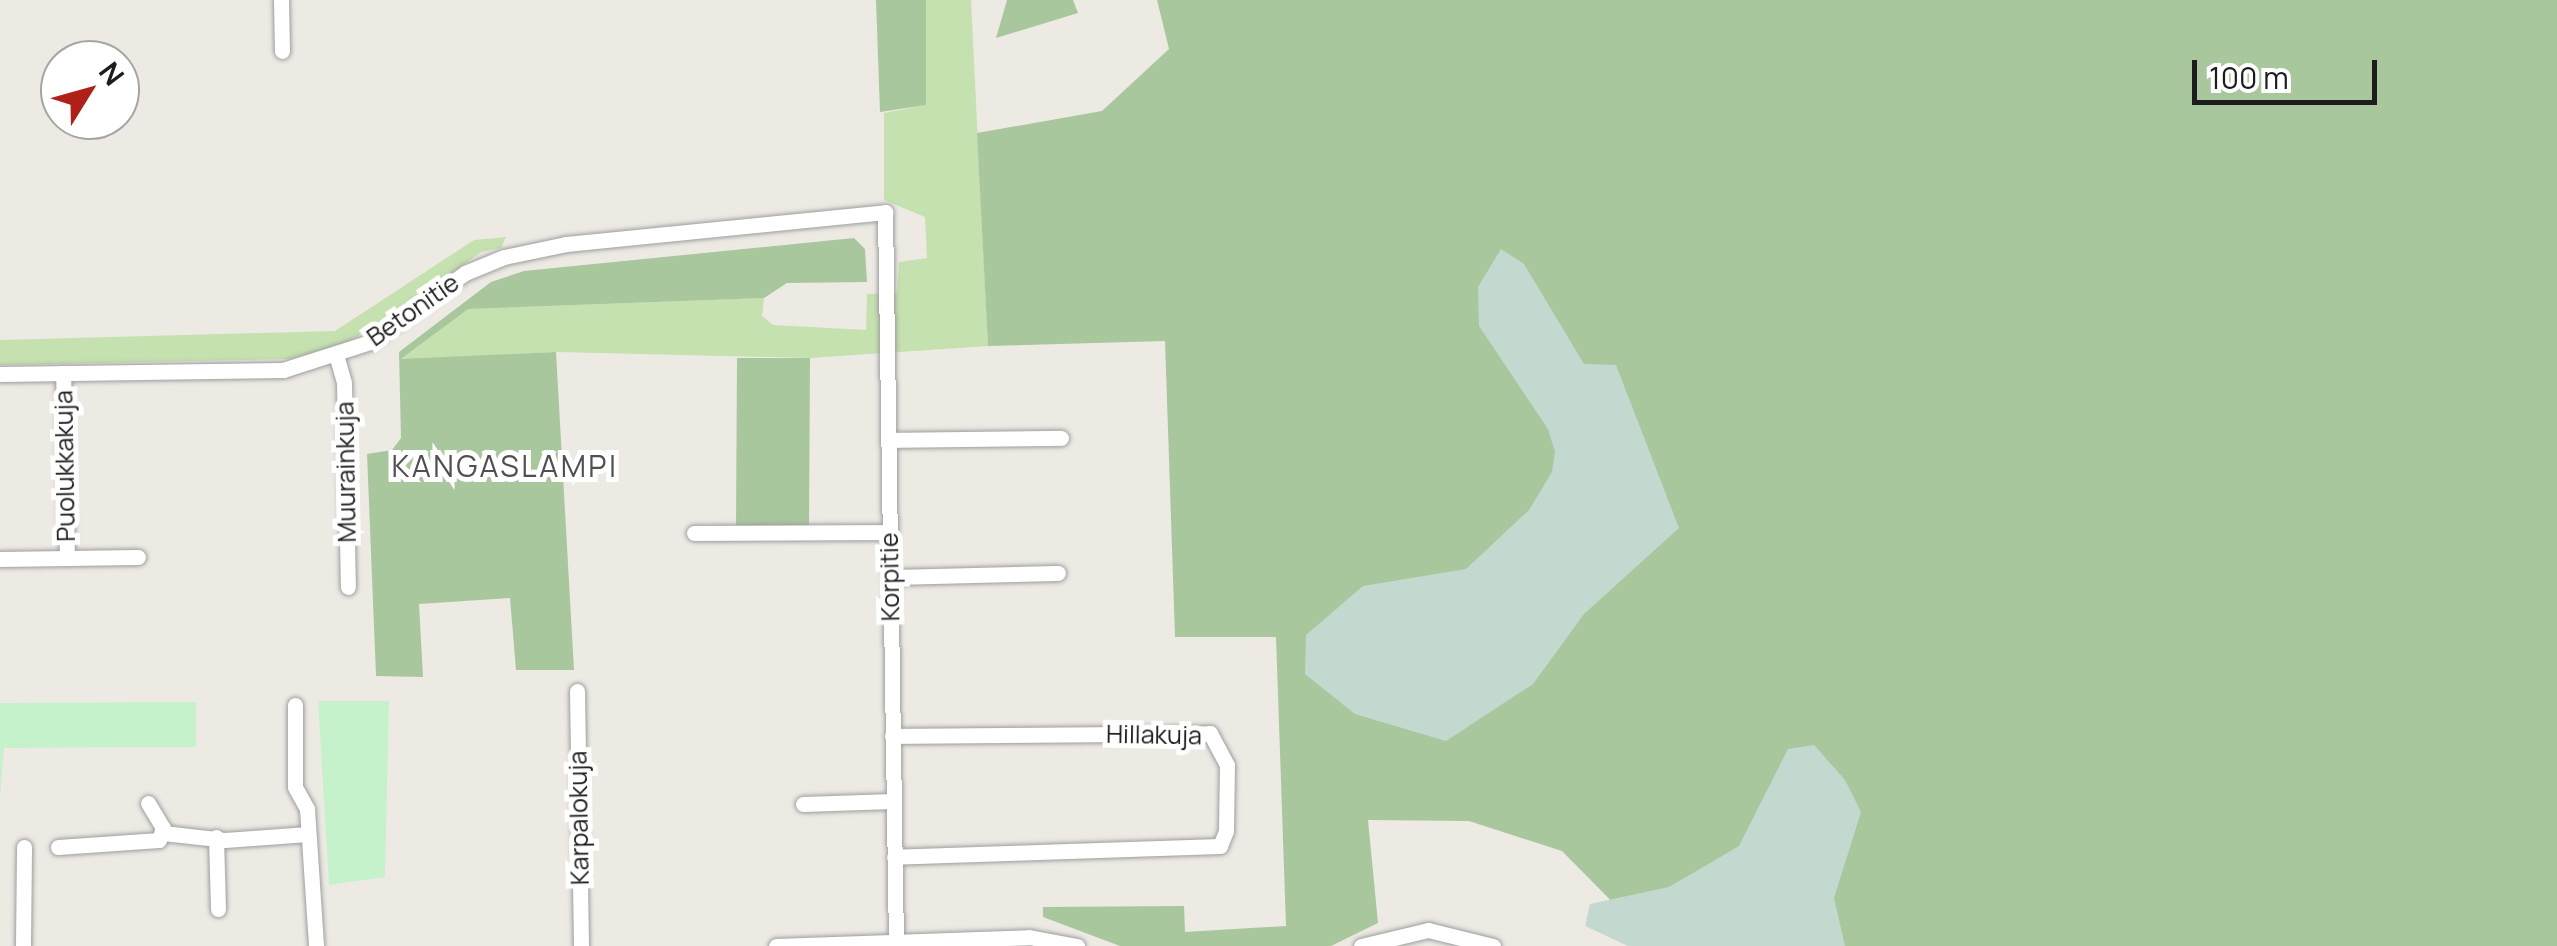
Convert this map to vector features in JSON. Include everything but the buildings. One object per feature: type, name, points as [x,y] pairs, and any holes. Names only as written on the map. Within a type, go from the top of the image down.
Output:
[{"type":"street","points":[[280,0],[282,51]]},
{"type":"street","name":"Betonitie","points":[[0,374],[283,370],[337,358],[370,342],[465,274],[504,257],[566,244],[884,212]]},
{"type":"street","name":"Korpitie","points":[[884,212],[896,941]]},
{"type":"street","name":"Muurainkuja","points":[[337,358],[344,383],[348,586]]},
{"type":"street","name":"Puolukkakuja","points":[[63,373],[66,558]]},
{"type":"street","points":[[888,440],[1061,438]]},
{"type":"street","points":[[694,532],[889,532]]},
{"type":"street","name":"Puolukkakuja","points":[[0,559],[138,557]]},
{"type":"street","points":[[890,577],[1058,572]]},
{"type":"street","name":"Karpalokuja","points":[[577,690],[581,946]]},
{"type":"street","points":[[296,705],[295,787],[307,809],[316,946]]},
{"type":"street","name":"Hillakuja","points":[[892,736],[1210,733],[1226,766],[1226,831],[1220,846],[894,857]]},
{"type":"street","points":[[811,804],[894,800]]},
{"type":"street","points":[[148,803],[163,833]]},
{"type":"street","points":[[58,847],[154,842],[163,833],[216,837],[308,834]]},
{"type":"street","points":[[216,837],[218,910]]},
{"type":"street","points":[[23,946],[24,847]]},
{"type":"street","points":[[1361,946],[1428,930],[1494,946]]},
{"type":"street","points":[[776,946],[1050,938],[1078,946]]},
{"type":"green space","points":[[876,0],[926,0],[926,105],[880,112]]},
{"type":"green space","points":[[926,0],[971,0],[988,346],[810,358],[556,352],[400,360],[467,309],[764,298],[762,316],[773,325],[866,330],[867,294],[897,293],[899,262],[927,258],[925,217],[884,200],[884,113],[925,105]]},
{"type":"green space","points":[[1007,0],[1073,0],[1078,13],[996,38]]},
{"type":"green space","points":[[1157,0],[2557,0],[2557,946],[1646,946],[1637,927],[1562,851],[1469,821],[1368,820],[1378,923],[1331,946],[1120,946],[1043,917],[1043,907],[1184,906],[1185,932],[1286,926],[1276,637],[1175,637],[1165,341],[988,346],[977,133],[1102,111],[1169,49]]},
{"type":"green space","points":[[506,237],[501,248],[481,252],[386,321],[341,345],[290,359],[0,365],[0,340],[335,331],[474,240]]},
{"type":"green space","points":[[854,238],[865,249],[867,282],[787,283],[764,298],[468,309],[401,359],[556,352],[574,670],[516,670],[510,598],[419,604],[423,677],[376,676],[367,454],[392,450],[401,438],[399,352],[491,282],[524,271]]},
{"type":"green space","points":[[1501,249],[1524,264],[1584,364],[1616,365],[1679,528],[1584,614],[1533,684],[1446,741],[1355,714],[1305,674],[1306,635],[1363,586],[1466,569],[1529,510],[1552,472],[1555,452],[1548,429],[1479,326],[1478,287]]},
{"type":"green space","points":[[737,358],[810,358],[809,527],[736,526]]},
{"type":"green space","points":[[318,701],[389,701],[385,877],[329,885]]},
{"type":"green space","points":[[196,702],[196,747],[4,748],[0,797],[0,703]]},
{"type":"green space","points":[[1814,745],[1845,780],[1861,812],[1834,898],[1845,946],[1628,946],[1585,926],[1590,904],[1669,887],[1739,846],[1788,749]]},
{"type":"district","name":"KANGASLAMPI","points":[[505,466]]}]
